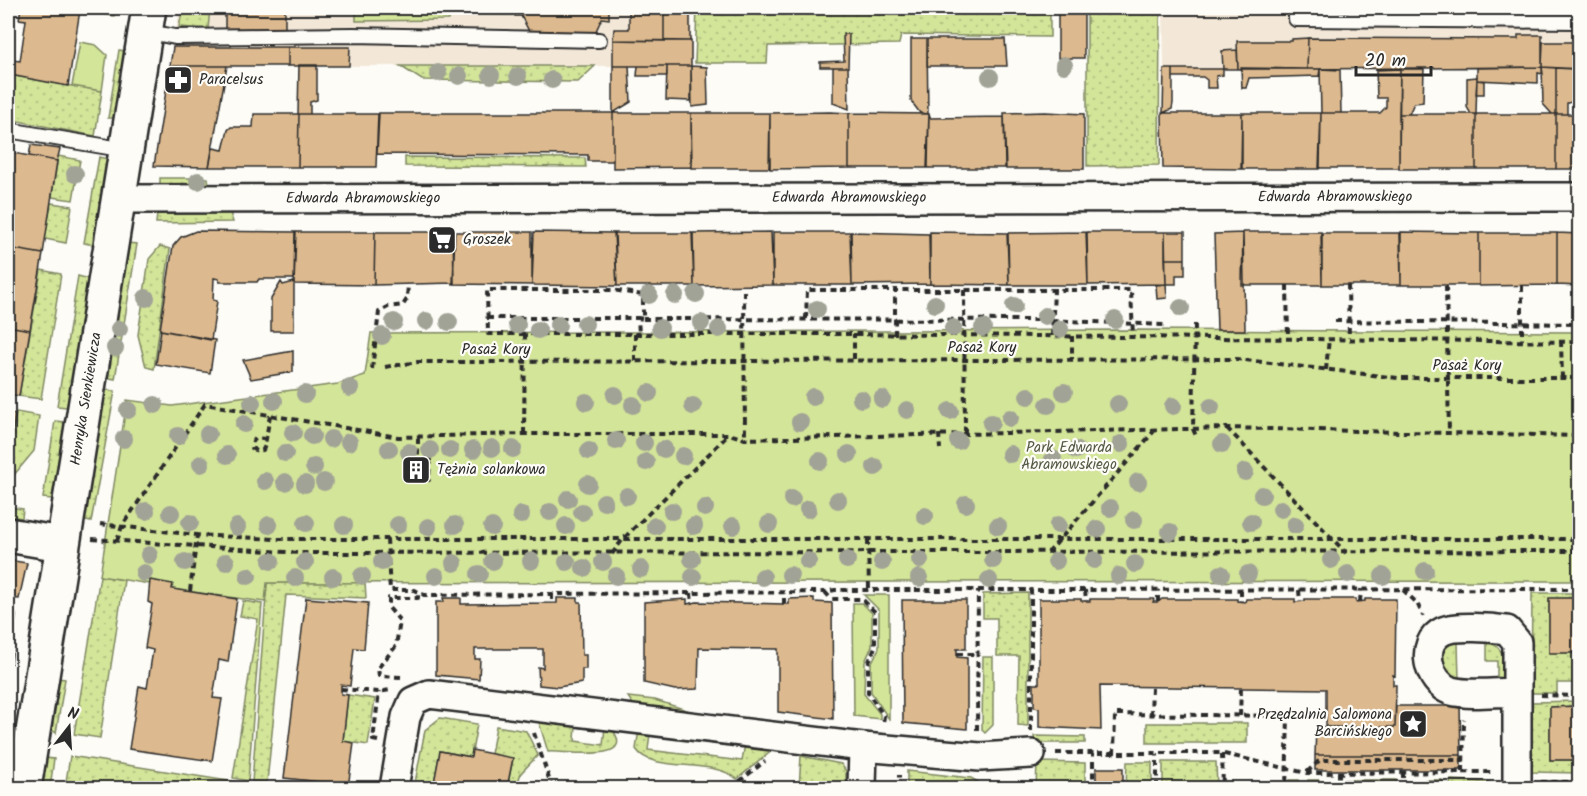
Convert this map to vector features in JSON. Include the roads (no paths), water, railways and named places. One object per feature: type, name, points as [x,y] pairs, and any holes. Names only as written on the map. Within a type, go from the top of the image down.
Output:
[{"type":"street","name":"Henryka Sienkiewicza","points":[[24,789],[61,544],[147,19]]},
{"type":"street","name":"Edwarda Abramowskiego","points":[[118,199],[1580,197]]},
{"type":"street","points":[[8,535],[61,544]]},
{"type":"street","points":[[394,789],[406,717],[413,701],[429,694],[863,747],[980,757],[1031,754]]},
{"type":"street","points":[[1516,694],[1517,781]]},
{"type":"street","points":[[862,789],[863,747]]},
{"type":"lane","points":[[1296,8],[1296,19],[1580,21]]},
{"type":"lane","points":[[147,19],[175,37],[353,35],[599,40]]},
{"type":"lane","points":[[8,130],[126,150]]},
{"type":"place","name":"Paracelsus","points":[[178,80]]},
{"type":"place","name":"Groszek","points":[[442,240]]},
{"type":"place","name":"Tężnia solankowa","points":[[416,470]]},
{"type":"place","name":"Przędzalnia Salomona Barcińskiego","points":[[1413,724]]},
{"type":"park label","name":"Park Edwarda Abramowskiego","points":[[1069,456]]}]
